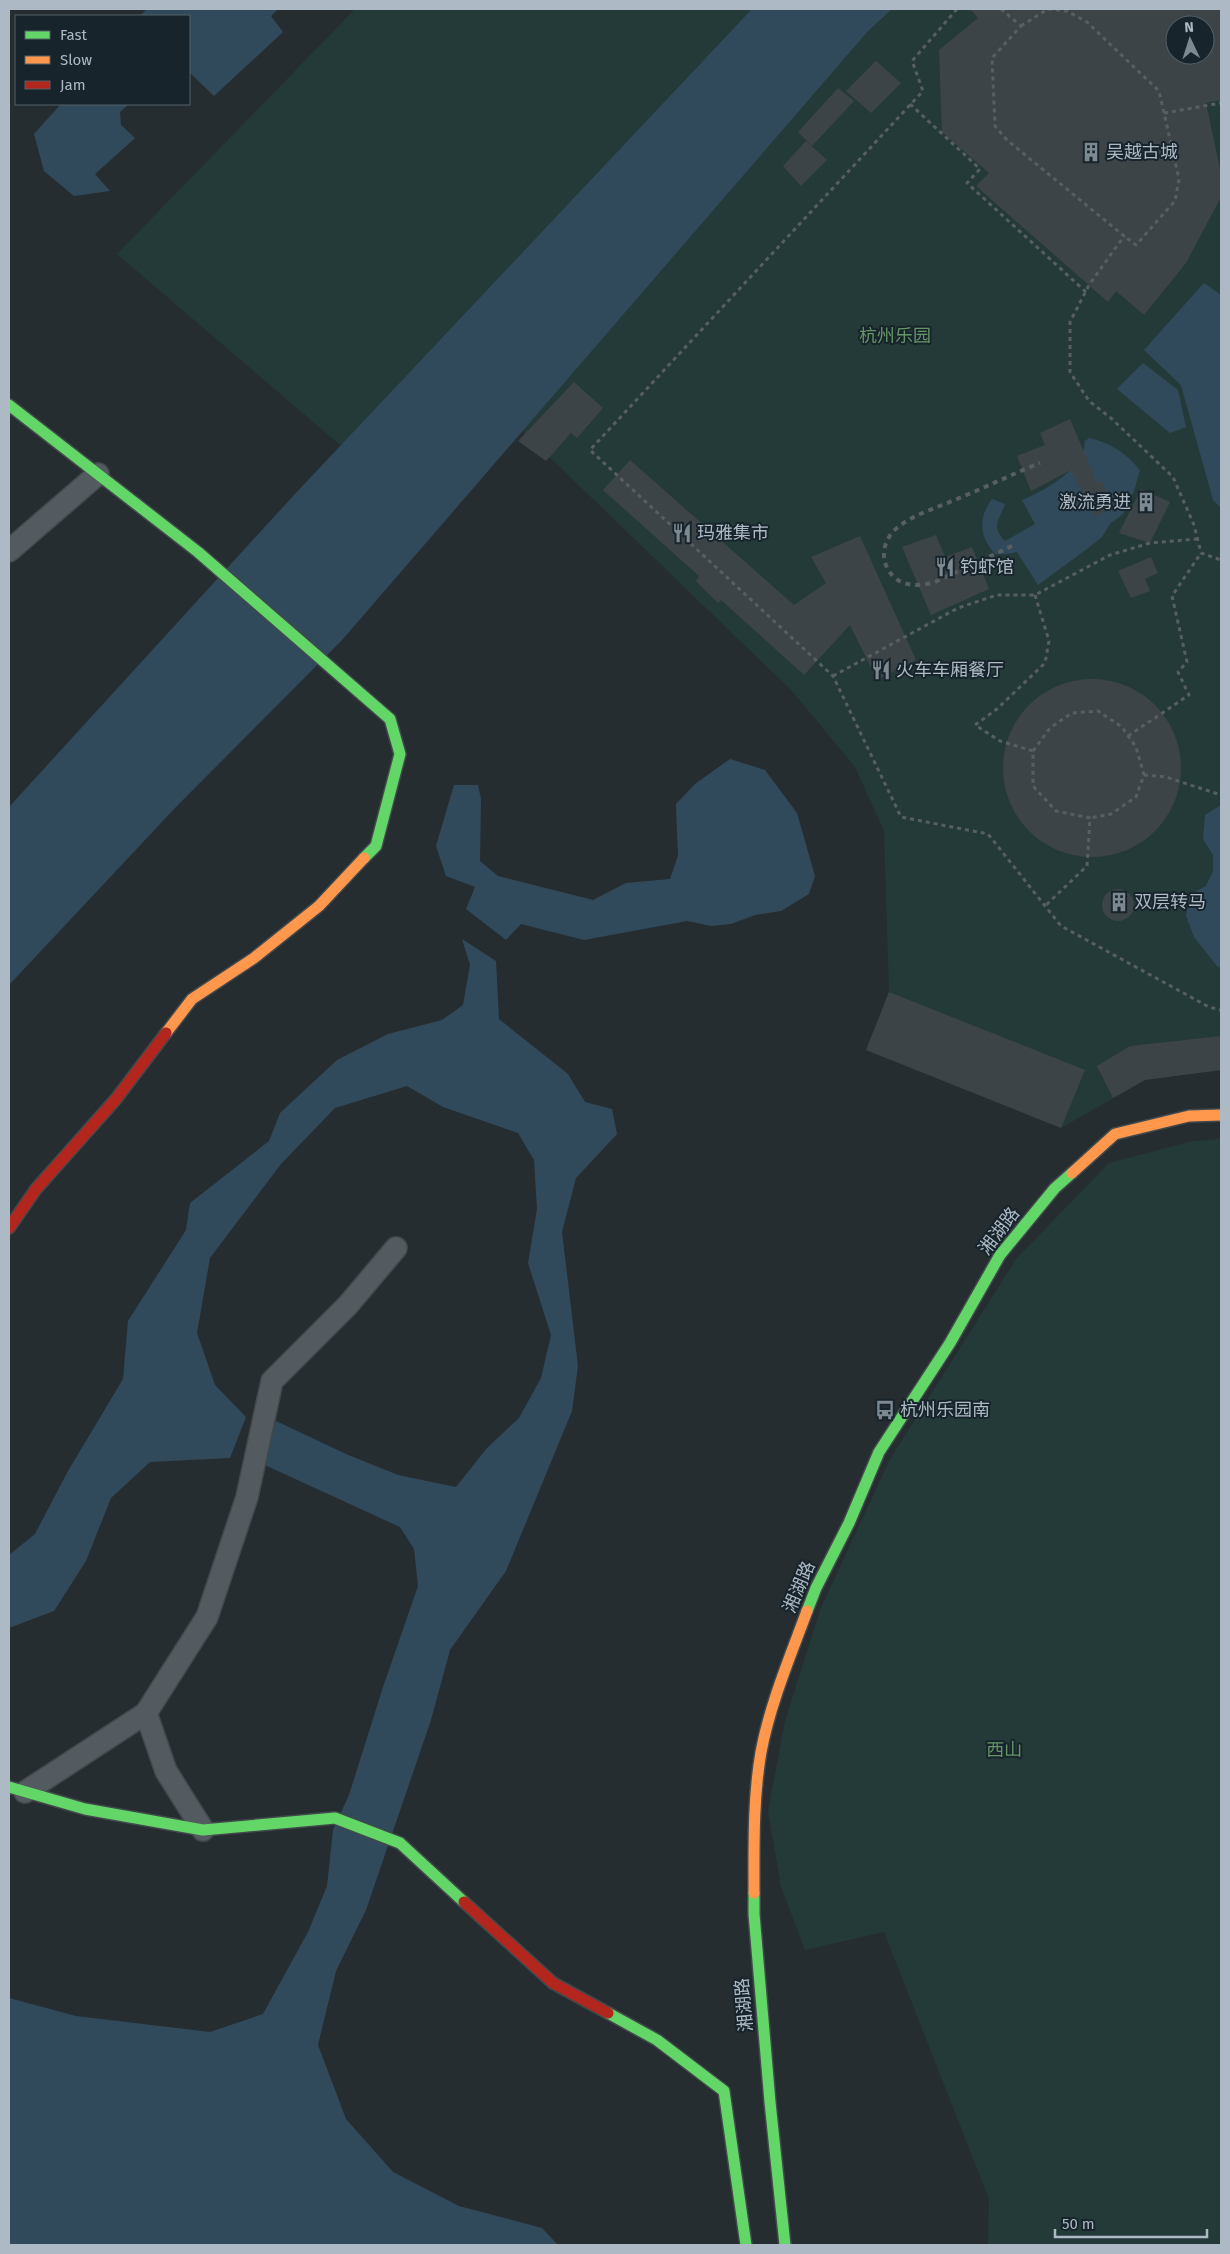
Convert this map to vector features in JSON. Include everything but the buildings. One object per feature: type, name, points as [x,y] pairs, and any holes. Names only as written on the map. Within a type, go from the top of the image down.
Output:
[{"type":"street","points":[[9,405],[207,560],[323,660],[390,720],[400,754],[376,846],[319,906],[254,958],[192,999],[116,1099],[36,1189],[9,1228]]},
{"type":"street","points":[[9,551],[98,474]]},
{"type":"street","name":"湘湖路","points":[[785,2245],[770,2102],[754,1914],[754,1827],[761,1752],[781,1681],[816,1588],[849,1523],[879,1452],[950,1343],[1000,1255],[1055,1188],[1115,1134],[1189,1116],[1221,1115]]},
{"type":"street","points":[[17,1789],[146,1713],[207,1617],[247,1497],[272,1381],[348,1306],[396,1248]]},
{"type":"street","points":[[146,1713],[166,1771],[203,1830]]},
{"type":"street","points":[[17,1789],[85,1809],[203,1830],[335,1818],[400,1843],[553,1983],[657,2040],[724,2091],[746,2245]]},
{"type":"path","points":[[957,9],[912,61],[923,91],[590,450],[833,676],[901,817],[988,834],[1061,926],[1209,1007],[1221,1010]]},
{"type":"path","points":[[1001,9],[1021,26]]},
{"type":"path","points":[[1048,9],[1067,11],[1080,18],[1138,69],[1159,91],[1179,179],[1175,201],[1136,245],[1007,140],[995,126],[992,58],[1021,26],[1048,9]]},
{"type":"path","points":[[1164,114],[1221,103]]},
{"type":"path","points":[[910,104],[980,169],[967,183],[1086,292]]},
{"type":"path","points":[[1124,236],[1086,292],[1070,322],[1070,372],[1090,401],[1112,419],[1173,477],[1194,525],[1201,553],[1172,596],[1187,662],[1178,672],[1189,695],[1128,736]]},
{"type":"path","points":[[833,676],[958,608],[997,594],[1035,595],[1110,555],[1150,543],[1197,539]]},
{"type":"path","points":[[1201,553],[1221,560]]},
{"type":"path","points":[[1033,751],[1000,741],[975,725],[997,709],[1045,662],[1049,641],[1035,595]]},
{"type":"path","points":[[1098,711],[1122,727],[1136,747],[1144,775],[1136,797],[1111,814],[1090,818],[1056,811],[1033,786],[1033,751],[1050,728],[1072,713],[1098,711]]},
{"type":"path","points":[[1144,775],[1166,777],[1221,795]]},
{"type":"path","points":[[1045,905],[1087,866],[1090,818]]},
{"type":"green space","name":"杭州乐园","points":[[355,9],[1221,9],[1221,1070],[1145,1080],[1061,1128],[866,1050],[889,992],[884,831],[855,767],[792,691],[479,389],[388,486],[117,254]]},
{"type":"green space","name":"西山","points":[[1221,1139],[1221,2245],[988,2245],[989,2199],[884,1932],[805,1950],[781,1887],[768,1811],[785,1721],[820,1610],[889,1461],[1016,1259],[1109,1163],[1193,1141]]},
{"type":"water","points":[[147,9],[278,9],[271,16],[283,32],[214,96],[190,73],[190,15],[141,15]]},
{"type":"water","points":[[752,9],[892,9],[868,31],[343,639],[175,808],[9,985],[9,807],[294,495]]},
{"type":"water","points":[[60,105],[128,105],[120,112],[121,125],[135,138],[95,174],[110,191],[74,196],[44,171],[34,134]]},
{"type":"water","points":[[1204,283],[1221,295],[1221,508],[1213,500],[1181,385],[1144,350]]},
{"type":"water","points":[[1143,363],[1178,390],[1186,427],[1170,433],[1117,389]]},
{"type":"water","points":[[1089,438],[1117,449],[1140,470],[1134,491],[1123,514],[1110,524],[1102,537],[1038,585],[1017,552],[995,554],[983,534],[984,513],[992,499],[1005,504],[997,527],[998,532],[1005,541],[1035,524],[1022,500],[1052,484],[1071,469],[1078,461],[1085,441]]},
{"type":"water","points":[[730,759],[765,770],[797,813],[815,876],[809,894],[781,911],[755,915],[731,924],[711,926],[687,921],[584,940],[521,924],[506,940],[466,909],[475,887],[446,876],[436,846],[454,785],[478,785],[481,799],[480,861],[498,876],[593,900],[626,883],[670,879],[678,856],[676,804],[695,784]]},
{"type":"water","points":[[1221,805],[1221,968],[1217,966],[1194,937],[1186,916],[1189,895],[1206,886],[1213,871],[1213,855],[1203,839],[1205,815]]},
{"type":"water","points":[[462,939],[496,961],[499,1019],[568,1074],[585,1102],[612,1109],[617,1134],[576,1178],[562,1232],[578,1366],[572,1411],[506,1571],[450,1650],[431,1720],[366,1910],[336,1971],[318,2045],[346,2119],[393,2172],[459,2206],[542,2228],[558,2245],[9,2245],[9,1998],[76,2016],[210,2032],[263,2014],[308,1932],[327,1886],[333,1830],[349,1795],[383,1687],[418,1586],[414,1549],[400,1527],[256,1461],[276,1421],[346,1454],[398,1475],[456,1487],[487,1448],[519,1418],[541,1378],[551,1335],[528,1263],[537,1209],[534,1160],[518,1133],[443,1107],[407,1086],[335,1108],[281,1164],[210,1258],[197,1333],[215,1385],[246,1417],[230,1458],[150,1462],[111,1498],[86,1561],[54,1611],[9,1628],[9,1555],[35,1534],[68,1471],[123,1379],[128,1321],[186,1230],[190,1203],[269,1141],[280,1113],[337,1060],[388,1034],[442,1020],[463,1005],[470,965]]},
{"type":"railway","points":[[1012,546],[935,582],[924,584],[914,585],[899,581],[890,572],[884,559],[885,546],[888,539],[897,528],[909,519],[1040,463]]},
{"type":"traffic: fast","points":[[9,405],[198,552],[390,719],[400,754],[376,846],[364,858]]},
{"type":"traffic: fast","points":[[807,1611],[816,1588],[849,1523],[879,1452],[950,1343],[1000,1255],[1055,1188],[1072,1173]]},
{"type":"traffic: fast","points":[[9,1787],[85,1809],[203,1830],[335,1818],[400,1843],[464,1902]]},
{"type":"traffic: fast","points":[[754,1893],[754,1914],[770,2102],[785,2245]]},
{"type":"traffic: fast","points":[[608,2013],[657,2040],[724,2091],[746,2245]]},
{"type":"traffic: slow","points":[[166,1033],[192,999],[254,958],[319,906],[364,858]]},
{"type":"traffic: slow","points":[[1072,1173],[1115,1134],[1189,1116],[1221,1115]]},
{"type":"traffic: slow","points":[[754,1893],[755,1804],[761,1752],[775,1698],[807,1611]]},
{"type":"traffic: jam","points":[[9,1228],[36,1189],[116,1099],[166,1033]]},
{"type":"traffic: jam","points":[[464,1902],[553,1983],[608,2013]]},
{"type":"place","name":"吴越古城","points":[[1091,152]]},
{"type":"place","name":"激流勇进","points":[[1146,502]]},
{"type":"place","name":"玛雅集市","points":[[682,533]]},
{"type":"place","name":"钓虾馆","points":[[945,567]]},
{"type":"place","name":"火车车厢餐厅","points":[[881,670]]},
{"type":"place","name":"双层转马","points":[[1119,902]]},
{"type":"place","name":"杭州乐园南","points":[[885,1410]]}]
